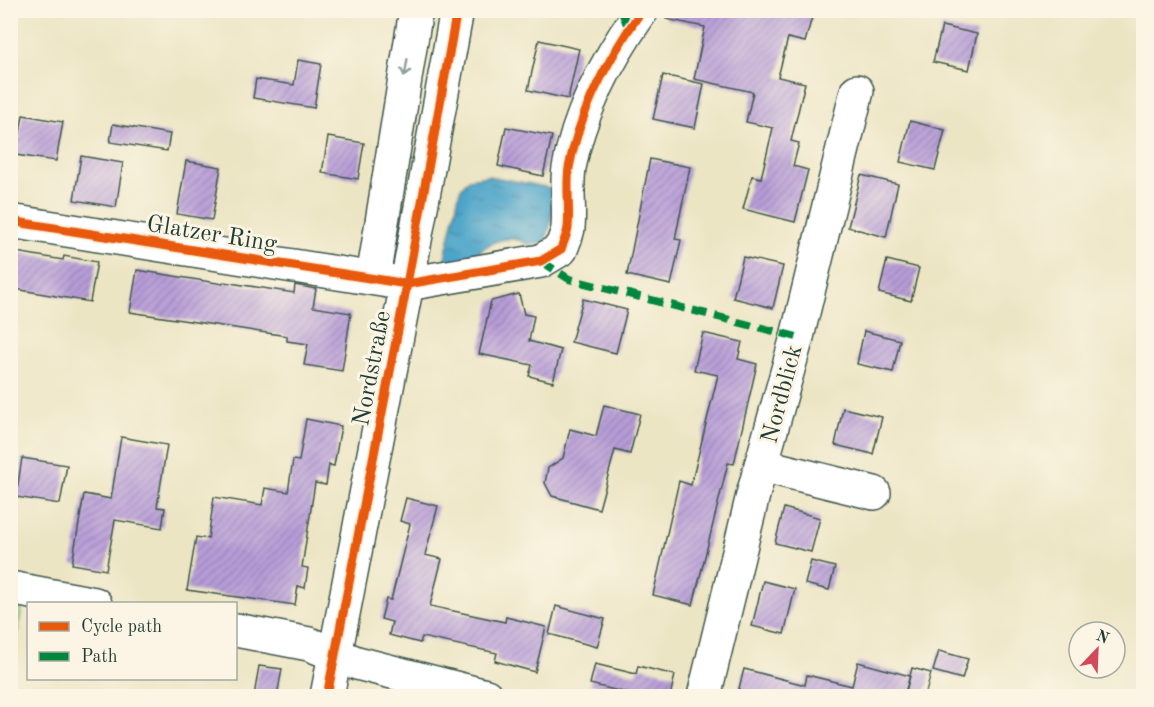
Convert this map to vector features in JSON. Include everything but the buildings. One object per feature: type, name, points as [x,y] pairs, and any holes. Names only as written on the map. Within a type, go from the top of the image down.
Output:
[{"type":"street","points":[[373,278],[416,10]]},
{"type":"street","name":"Nordstraße","points":[[327,696],[407,284],[457,10]]},
{"type":"street","name":"Glatzer Ring","points":[[10,221],[407,284],[541,261],[561,249],[567,229],[568,172],[577,134],[631,17]]},
{"type":"street","name":"Nordblick","points":[[704,696],[761,465],[797,337],[857,91]]},
{"type":"street","points":[[761,465],[874,493]]},
{"type":"street","points":[[10,588],[89,602]]},
{"type":"street","points":[[237,630],[309,644],[357,663],[486,696]]},
{"type":"green space","points":[[11,601],[23,603],[11,672]]},
{"type":"water","points":[[488,176],[545,187],[554,191],[553,211],[547,237],[544,243],[529,245],[513,239],[497,241],[482,249],[471,262],[447,264],[445,258],[460,190],[469,179]]},
{"type":"marked path","points":[[621,10],[629,29]]},
{"type":"marked path","points":[[541,261],[569,279],[797,337]]},
{"type":"cycle path","points":[[327,696],[407,284],[457,10]]},
{"type":"cycle path","points":[[10,221],[407,284],[541,261],[561,249],[567,233],[569,168],[588,105],[618,46],[642,10]]}]
